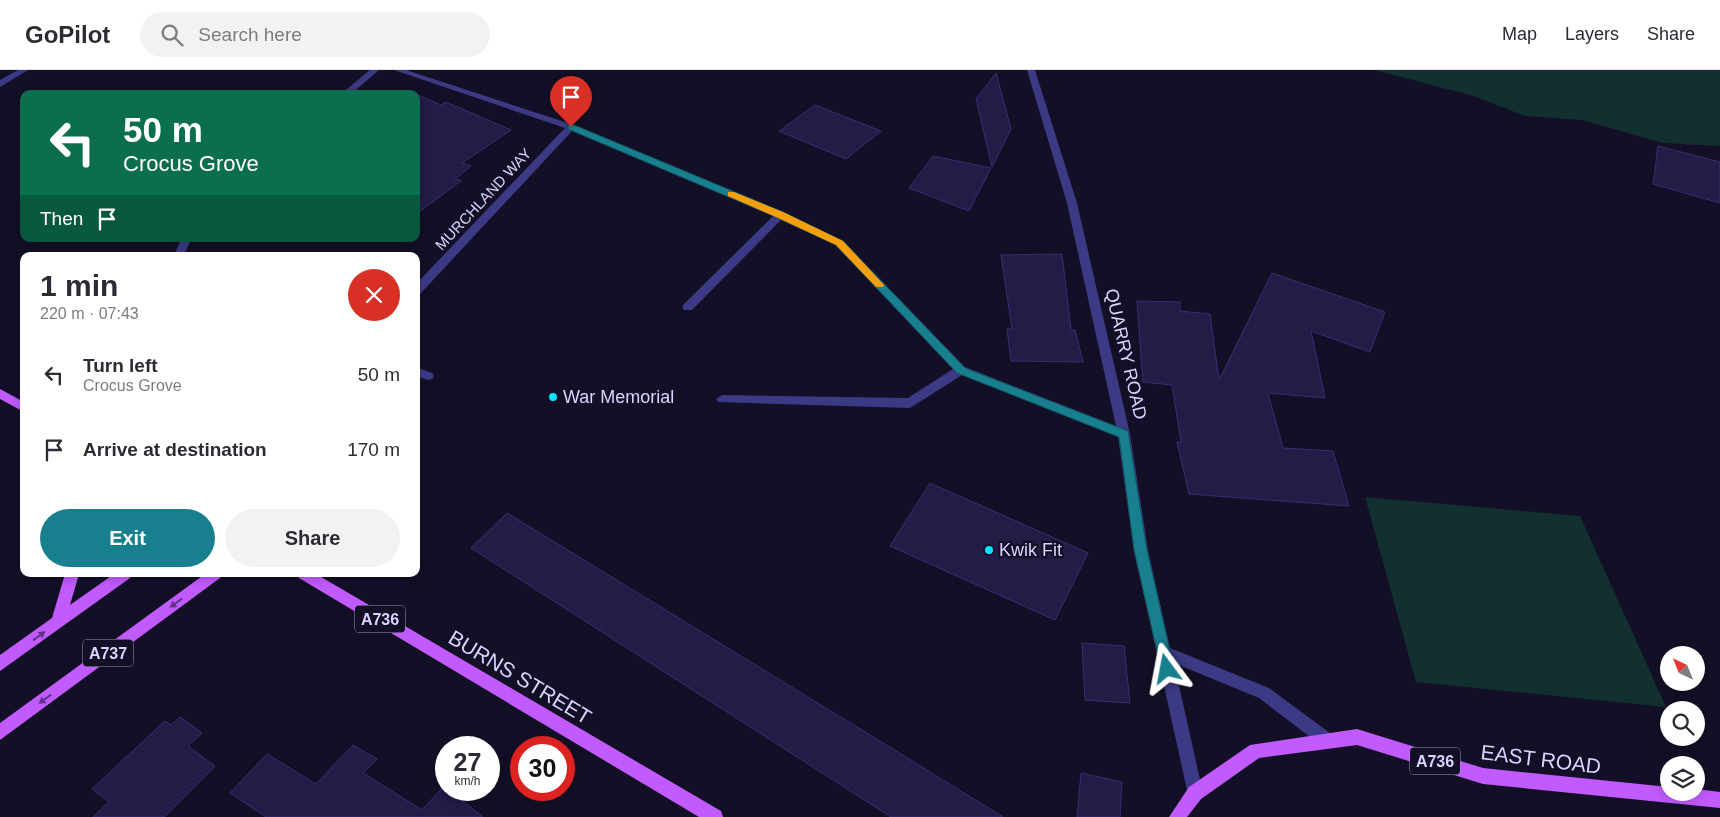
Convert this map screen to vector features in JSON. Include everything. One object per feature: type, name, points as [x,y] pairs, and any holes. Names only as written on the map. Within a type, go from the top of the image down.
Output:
[{"type":"main road","points":[[0,393],[20,406]]},
{"type":"main road","points":[[58,622],[71,577]]},
{"type":"main road","points":[[0,664],[121,577]]},
{"type":"main road","name":"A737","points":[[0,732],[211,577]]},
{"type":"main road","name":"BURNS STREET","points":[[309,577],[715,817]]},
{"type":"main road","name":"EAST ROAD","points":[[1177,817],[1195,793],[1256,752],[1357,737],[1483,776],[1720,800]]},
{"type":"street","points":[[0,84],[24,70]]},
{"type":"street","points":[[350,90],[375,70]]},
{"type":"street","points":[[398,70],[571,127],[780,214],[839,243],[961,370],[1124,434]]},
{"type":"street","name":"QUARRY ROAD","points":[[1030,70],[1072,203],[1124,434],[1141,550],[1195,793]]},
{"type":"street","name":"MURCHLAND WAY","points":[[420,287],[571,127]]},
{"type":"street","points":[[688,306],[780,214]]},
{"type":"street","points":[[722,399],[910,403],[961,370]]},
{"type":"street","points":[[420,373],[428,376]]},
{"type":"street","points":[[1163,652],[1264,693],[1328,741]]},
{"type":"green space","points":[[1374,70],[1720,70],[1720,146],[1663,143],[1582,120],[1525,116],[1474,96]]},
{"type":"green space","points":[[1365,497],[1580,516],[1663,701],[1660,701],[1660,706],[1416,682]]},
{"type":"building","points":[[996,73],[1011,129],[992,167],[976,99]]},
{"type":"building","points":[[420,96],[441,105],[446,102],[511,130],[462,163],[471,166],[455,179],[461,181],[420,211]]},
{"type":"building","points":[[815,105],[881,131],[846,159],[779,131]]},
{"type":"building","points":[[1658,146],[1720,162],[1720,203],[1653,184]]},
{"type":"building","points":[[933,156],[991,168],[969,211],[909,188]]},
{"type":"building","points":[[1062,254],[1071,330],[1075,330],[1083,362],[1011,361],[1007,329],[1012,329],[1001,255]]},
{"type":"building","points":[[1272,273],[1385,312],[1370,352],[1311,331],[1325,398],[1268,393],[1283,448],[1333,451],[1349,506],[1189,494],[1177,442],[1181,442],[1172,385],[1143,382],[1137,301],[1180,302],[1180,311],[1210,314],[1219,380]]},
{"type":"building","name":"Kwik Fit","points":[[930,483],[1088,553],[1055,620],[890,546]]},
{"type":"building","points":[[507,513],[1003,817],[891,817],[471,548]]},
{"type":"building","points":[[1082,643],[1124,646],[1130,703],[1085,700]]},
{"type":"building","points":[[180,717],[202,733],[188,746],[215,766],[164,817],[93,817],[109,802],[92,789],[165,721],[171,725]]},
{"type":"building","points":[[353,745],[377,759],[363,773],[422,810],[435,796],[435,801],[463,801],[483,817],[266,817],[230,793],[267,754],[316,784]]},
{"type":"building","points":[[1081,773],[1122,782],[1120,817],[1077,817]]},
{"type":"slow traffic","points":[[731,194],[780,214],[839,243],[879,285]]},
{"type":"place","name":"War Memorial","points":[[553,397]]},
{"type":"place","name":"Kwik Fit","points":[[989,550]]},
{"type":"route","points":[[571,127],[780,214],[839,243],[961,370],[1124,434],[1141,550],[1167,669]]}]
